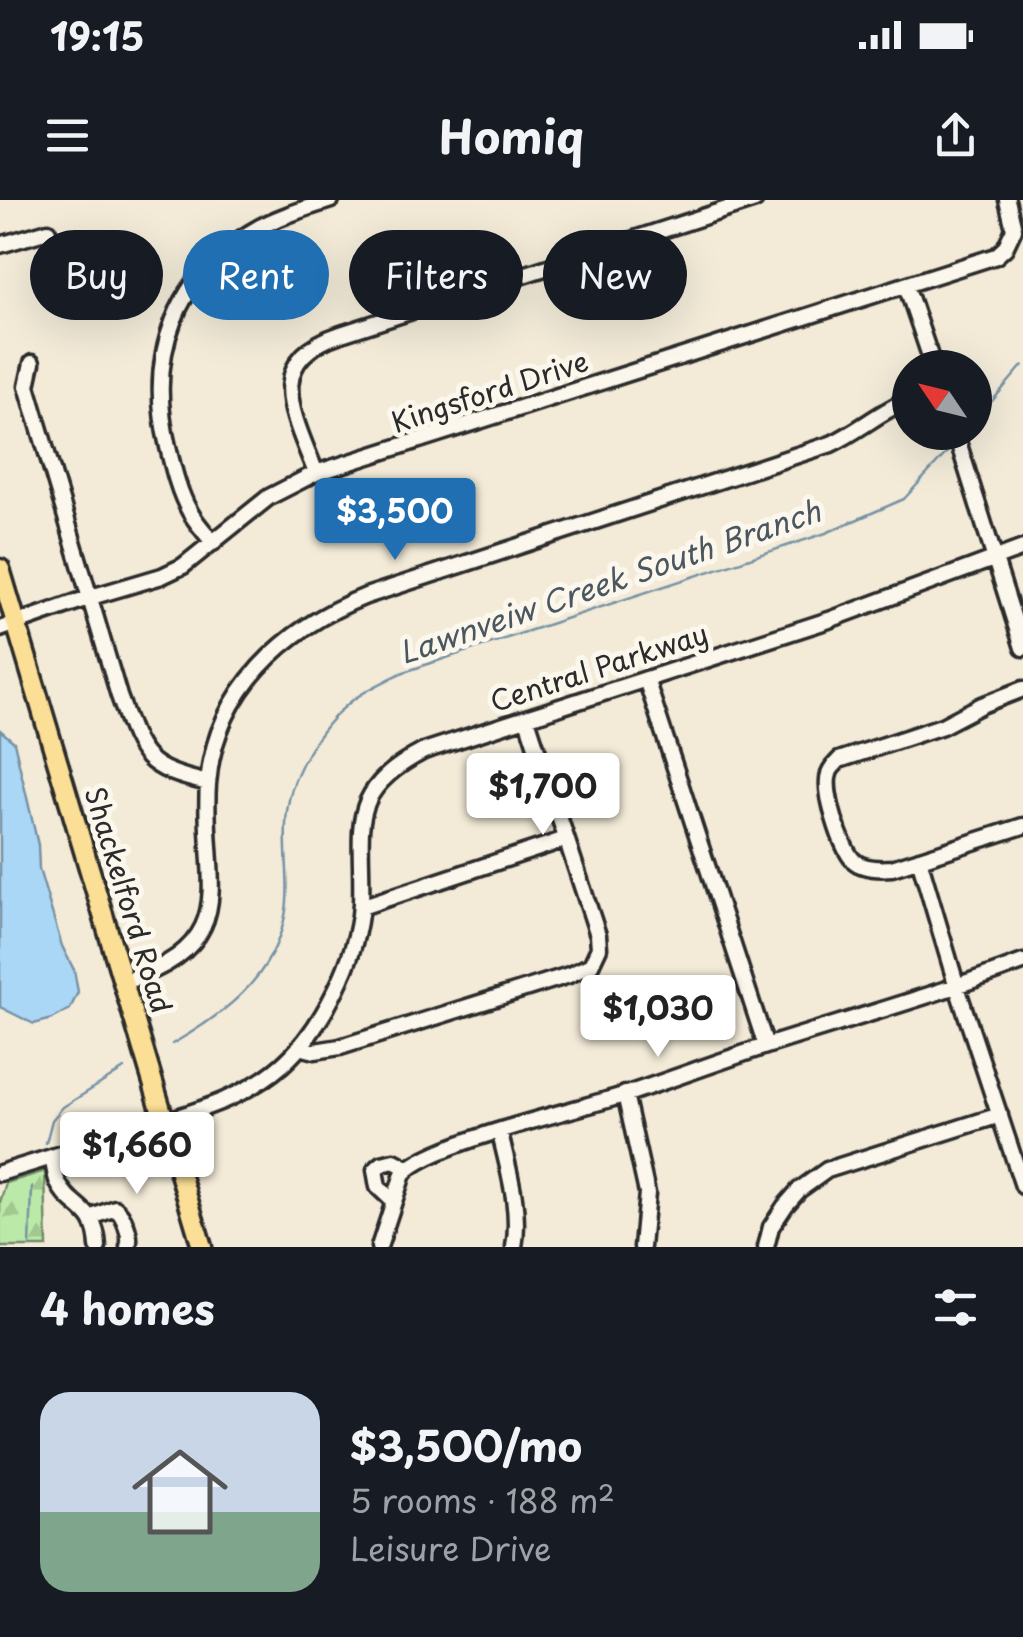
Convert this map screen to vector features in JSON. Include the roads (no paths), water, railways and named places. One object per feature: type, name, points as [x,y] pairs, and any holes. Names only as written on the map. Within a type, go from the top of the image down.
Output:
[{"type":"main road","name":"Shackelford Road","points":[[0,569],[8,626],[124,982],[202,1247]]},
{"type":"street","points":[[213,543],[190,512],[172,464],[158,397],[164,348],[190,290],[222,254],[260,227],[331,200]]},
{"type":"street","points":[[316,474],[289,396],[293,368],[310,347],[754,200]]},
{"type":"street","name":"Kingsford Drive","points":[[8,626],[183,566],[260,503],[316,474],[996,256],[1011,238],[1013,220],[1007,200]]},
{"type":"street","points":[[0,246],[30,237]]},
{"type":"street","points":[[906,285],[928,350]]},
{"type":"street","points":[[32,364],[27,386],[118,696],[144,756],[156,768],[208,784]]},
{"type":"street","points":[[124,982],[172,962],[193,942],[206,919],[212,893],[208,784],[213,758],[227,718],[253,674],[285,640],[324,614],[366,596],[832,444],[892,407]]},
{"type":"street","points":[[960,450],[1023,648]]},
{"type":"street","name":"Central Parkway","points":[[0,1172],[205,1109],[264,1079],[299,1048],[325,1011],[348,957],[361,907],[360,827],[373,790],[387,772],[424,751],[864,608],[1023,548]]},
{"type":"street","points":[[646,679],[766,1046]]},
{"type":"street","points":[[1023,688],[942,726],[838,760],[829,774],[828,791],[843,843],[854,862],[873,868],[892,868],[1023,826]]},
{"type":"street","points":[[299,1048],[315,1051],[340,1047],[591,965],[599,948],[598,935],[528,718]]},
{"type":"street","points":[[361,907],[566,840]]},
{"type":"street","points":[[919,859],[1023,1186]]},
{"type":"street","points":[[379,1247],[396,1186],[407,1168],[440,1149],[625,1094],[1023,962]]},
{"type":"street","points":[[625,1094],[646,1193],[642,1247]]},
{"type":"street","points":[[766,1247],[771,1228],[785,1206],[799,1190],[827,1170],[1000,1115]]},
{"type":"street","points":[[500,1132],[512,1183],[514,1247]]},
{"type":"street","points":[[52,1158],[58,1182],[90,1218],[98,1247]]},
{"type":"street","points":[[392,1201],[378,1188],[375,1170],[394,1161],[407,1168]]},
{"type":"street","points":[[90,1218],[115,1208],[126,1227],[128,1247]]},
{"type":"water","points":[[0,730],[14,742],[38,845],[39,869],[78,992],[70,1009],[34,1024],[0,1007]]},
{"type":"waterway","name":"Lawnveiw Creek South Branch","points":[[992,401],[1023,365]]},
{"type":"waterway","name":"Lawnveiw Creek South Branch","points":[[172,1044],[227,1007],[269,958],[279,938],[287,905],[286,824],[292,789],[317,739],[354,699],[401,673],[826,533],[904,499],[949,450]]},
{"type":"waterway","name":"Lawnveiw Creek South Branch","points":[[46,1143],[52,1120],[63,1107],[124,1069]]},
{"type":"waterway","name":"Lawnveiw Creek South Branch","points":[[30,1247],[32,1187]]}]
